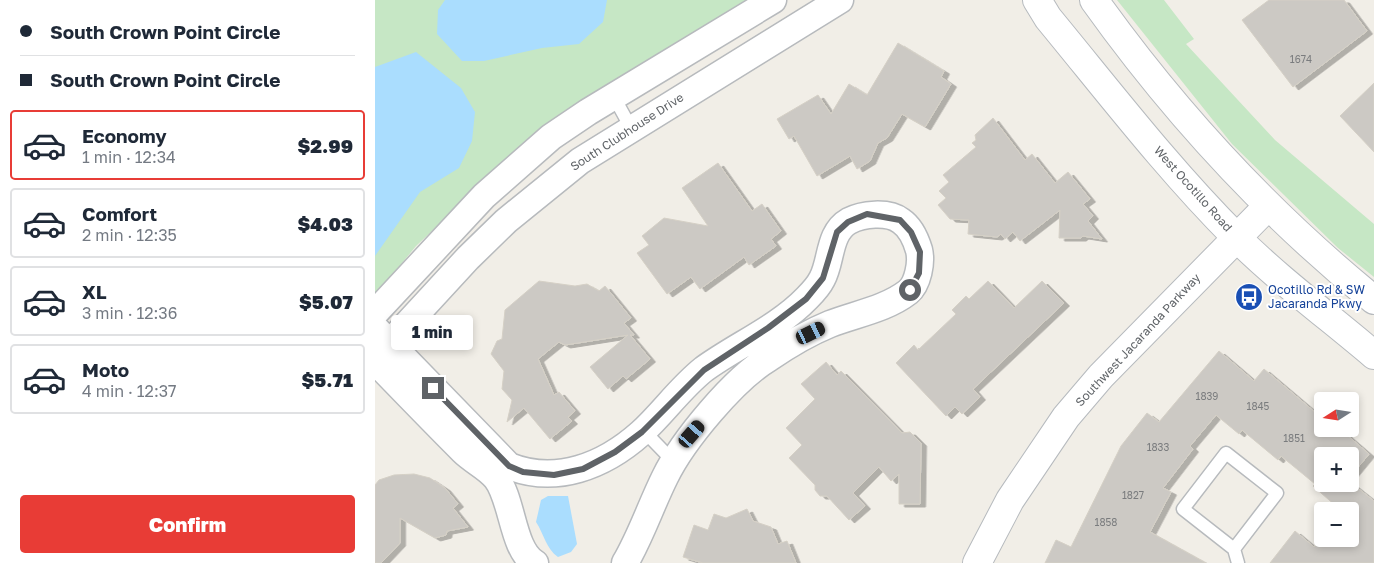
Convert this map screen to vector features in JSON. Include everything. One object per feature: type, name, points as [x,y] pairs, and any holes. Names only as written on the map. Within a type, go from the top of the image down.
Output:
[{"type":"main road","name":"West Ocotillo Road","points":[[1037,0],[1049,18],[1177,173],[1236,237],[1281,278],[1374,355]]},
{"type":"main road","points":[[1094,0],[1163,91],[1223,160],[1268,206],[1374,300]]},
{"type":"main road","name":"Southwest Jacaranda Parkway","points":[[977,563],[1010,500],[1066,417],[1101,376],[1268,206]]},
{"type":"street","points":[[375,313],[484,196],[551,137],[773,0]]},
{"type":"street","name":"South Clubhouse Drive","points":[[379,348],[506,221],[580,161],[839,0]]},
{"type":"street","points":[[379,348],[464,452],[502,472],[554,475],[583,469],[615,452],[643,430],[704,370],[806,299],[823,278],[837,232],[848,222],[867,214],[900,220],[911,232],[920,252],[919,273],[910,290],[889,302],[828,325],[795,341],[760,363],[726,396],[680,448],[635,546],[625,563]]},
{"type":"street","points":[[502,472],[518,537],[530,562]]},
{"type":"lane","points":[[614,97],[631,128]]},
{"type":"lane","points":[[779,319],[795,341]]},
{"type":"lane","points":[[643,430],[673,461]]},
{"type":"lane","points":[[1234,549],[1277,493],[1226,453],[1183,509],[1234,549],[1238,563]]},
{"type":"green space","points":[[375,0],[755,0],[537,132],[416,246],[375,296]]},
{"type":"green space","points":[[1117,0],[1164,0],[1194,39],[1186,44],[1275,140],[1374,224],[1374,277],[1338,248],[1232,144]]},
{"type":"water","points":[[445,0],[607,0],[603,22],[579,44],[542,48],[484,61],[462,61],[437,34],[438,10]]},
{"type":"water","points":[[416,52],[461,88],[475,112],[472,141],[459,168],[420,192],[375,256],[375,67]]},
{"type":"water","points":[[548,496],[568,496],[577,544],[571,552],[558,557],[548,546],[536,522],[541,500]]},
{"type":"building","points":[[1269,0],[1344,0],[1367,31],[1293,87],[1242,20]]},
{"type":"building","points":[[898,43],[944,71],[941,77],[951,84],[925,127],[902,114],[887,138],[878,143],[870,161],[857,169],[850,156],[817,176],[794,136],[789,139],[777,119],[818,95],[831,114],[849,84],[867,95]]},
{"type":"building","points":[[1374,83],[1374,152],[1340,116]]},
{"type":"building","points":[[993,118],[1025,160],[1032,154],[1055,183],[1068,172],[1090,199],[1083,204],[1093,216],[1088,221],[1102,239],[1083,236],[1081,238],[1059,238],[1060,210],[1020,241],[1013,232],[1005,239],[1001,234],[997,237],[968,234],[969,220],[950,219],[938,205],[946,198],[939,191],[949,182],[943,175],[976,147],[972,143],[976,140],[975,135]]},
{"type":"building","points":[[718,163],[752,211],[762,204],[781,231],[771,239],[776,246],[749,265],[744,257],[700,289],[691,277],[667,294],[637,253],[649,245],[642,236],[664,218],[708,226],[682,188]]},
{"type":"building","points":[[539,281],[575,286],[587,284],[599,291],[605,286],[631,318],[624,323],[634,335],[630,335],[650,359],[626,379],[623,376],[608,389],[590,367],[628,335],[565,345],[559,342],[538,359],[554,395],[559,392],[575,411],[568,417],[572,421],[550,439],[524,408],[507,422],[512,400],[502,389],[504,371],[491,354],[497,341],[502,339],[505,310]]},
{"type":"building","points":[[988,281],[1014,308],[1042,281],[1064,303],[973,389],[980,397],[962,414],[955,407],[946,416],[896,363],[914,345],[918,350],[956,314],[952,310],[966,296],[969,299]]},
{"type":"building","points":[[1219,351],[1254,381],[1264,369],[1314,411],[1314,438],[1350,438],[1369,454],[1359,466],[1359,447],[1314,447],[1314,483],[1281,456],[1278,460],[1242,430],[1239,434],[1216,415],[1190,446],[1193,449],[1163,488],[1171,492],[1150,532],[1206,563],[1045,563],[1056,540],[1071,547],[1121,446],[1147,413],[1159,422]]},
{"type":"building","points":[[826,362],[837,375],[841,371],[902,433],[910,432],[921,443],[920,504],[899,504],[899,474],[891,481],[879,467],[853,493],[865,506],[849,520],[827,496],[820,496],[815,490],[815,485],[789,458],[802,445],[786,428],[815,399],[801,384]]},
{"type":"building","points":[[414,474],[430,478],[445,488],[458,504],[453,508],[468,527],[447,531],[446,535],[435,538],[400,518],[400,543],[381,563],[375,563],[375,485],[379,480],[394,475]]},
{"type":"building","points":[[1359,489],[1374,501],[1374,563],[1270,563],[1295,531],[1314,547],[1359,547],[1359,502],[1331,502],[1320,492],[1359,492]]},
{"type":"building","points":[[747,509],[753,521],[771,527],[778,544],[787,541],[796,563],[703,563],[683,557],[694,525],[708,530],[714,514],[726,518]]},
{"type":"place","name":"Ocotillo Rd & SW Jacaranda Pkwy","points":[[1249,297]]},
{"type":"route","points":[[433,388],[509,466],[523,472],[554,475],[583,469],[615,452],[642,432],[704,370],[768,328],[806,299],[823,278],[837,232],[848,222],[867,214],[882,216],[900,220],[911,232],[920,252],[919,273],[910,290]]}]
